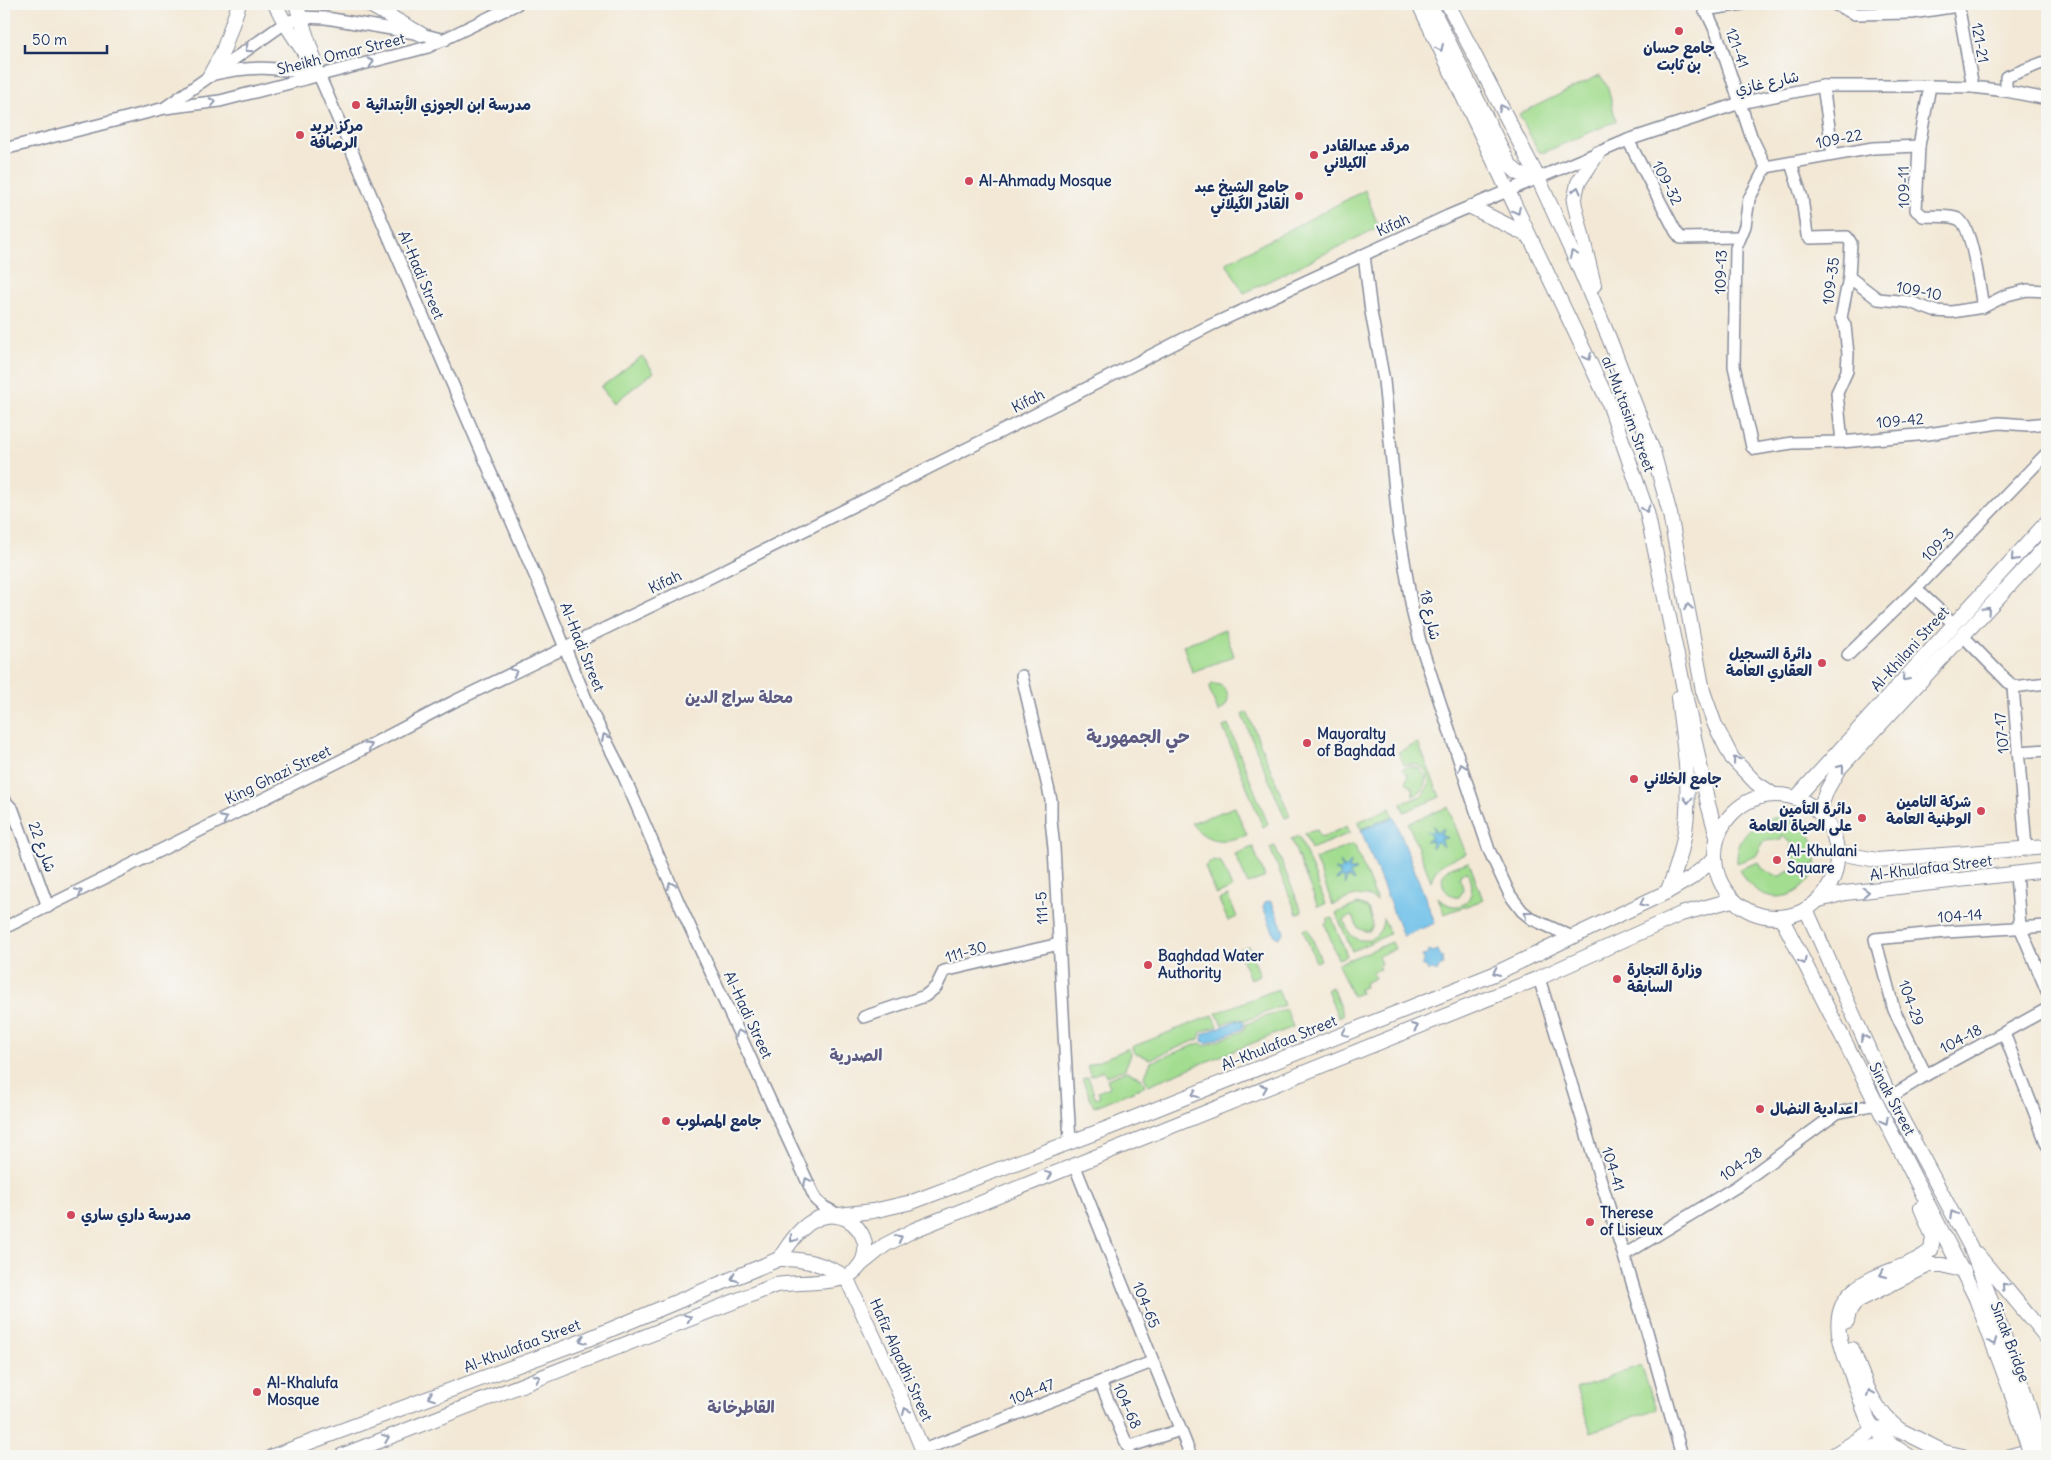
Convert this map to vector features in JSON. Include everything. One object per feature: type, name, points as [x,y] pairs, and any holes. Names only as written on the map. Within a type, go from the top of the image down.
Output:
[{"type":"main road","points":[[210,75],[223,51],[238,4]]},
{"type":"main road","points":[[275,4],[285,23],[319,75]]},
{"type":"main road","points":[[296,4],[319,75]]},
{"type":"main road","points":[[368,4],[421,34]]},
{"type":"main road","name":"al-Mu'tasim Street","points":[[1419,4],[1609,403],[1647,512],[1708,804],[1717,836]]},
{"type":"main road","points":[[1430,4],[1508,162],[1527,178],[1538,178]]},
{"type":"main road","name":"al-Mu'tasim Street","points":[[1448,4],[1538,178],[1602,322],[1653,451],[1670,514],[1703,691],[1712,716],[1732,758],[1756,783],[1771,794]]},
{"type":"main road","points":[[1598,153],[1578,183],[1574,202],[1602,322]]},
{"type":"main road","points":[[1471,207],[1529,236]]},
{"type":"main road","name":"Al-Khilani Street","points":[[1797,797],[2047,522]]},
{"type":"main road","name":"Al-Khilani Street","points":[[1819,811],[1827,790],[1838,770],[2047,545]]},
{"type":"main road","points":[[1667,892],[1683,846],[1689,803],[1688,777],[1668,613]]},
{"type":"main road","points":[[1771,794],[1797,797],[1819,811],[1832,830],[1838,853],[1836,870],[1829,886],[1819,900],[1806,909],[1781,917],[1764,916],[1747,910],[1732,900],[1720,881],[1714,860],[1717,836],[1729,815],[1748,800],[1771,794]]},
{"type":"main road","name":"Al-Khulafaa Street","points":[[1838,853],[1877,860],[2047,846]]},
{"type":"main road","name":"Al-Khulafaa Street","points":[[274,1456],[588,1339],[778,1259],[801,1230],[820,1217],[863,1213],[912,1202],[1070,1142],[1494,974],[1570,936],[1667,892],[1691,878],[1714,860]]},
{"type":"main road","name":"Al-Khulafaa Street","points":[[1819,900],[1845,893],[2047,870]]},
{"type":"main road","points":[[341,1456],[776,1285],[834,1280],[846,1277],[885,1245],[914,1230],[1539,978],[1681,914],[1732,900]]},
{"type":"main road","name":"Sinak Street","points":[[1806,909],[1890,1097],[1970,1246],[1981,1293]]},
{"type":"main road","name":"Sinak Street","points":[[1781,917],[1964,1271],[1981,1293]]},
{"type":"main road","points":[[1903,1452],[1875,1429],[1863,1406],[1841,1344],[1838,1328],[1841,1309],[1846,1298],[1857,1288],[1920,1258],[1930,1250],[1933,1244],[1930,1228],[1904,1173],[1904,1156]]},
{"type":"main road","points":[[839,1215],[855,1224],[863,1237],[865,1251],[859,1266]]},
{"type":"main road","points":[[1970,1246],[2047,1338]]},
{"type":"main road","points":[[778,1259],[799,1259],[818,1264],[846,1277]]},
{"type":"main road","points":[[1963,1456],[1944,1452],[1906,1433],[1882,1415],[1875,1405],[1849,1342],[1846,1327],[1849,1312],[1857,1301],[1929,1265],[1943,1265],[1964,1271]]},
{"type":"main road","name":"Hafiz Alqadhi Street","points":[[846,1277],[924,1453]]},
{"type":"main road","name":"Sinak Bridge","points":[[1981,1293],[2031,1456]]},
{"type":"main road","name":"Sinak Bridge","points":[[1981,1293],[2022,1385],[2044,1456]]},
{"type":"main road","points":[[1844,1451],[1858,1433],[1863,1406]]},
{"type":"main road","points":[[1832,1456],[1844,1451],[1875,1429],[1884,1428],[1906,1433]]},
{"type":"main road","points":[[1903,1452],[1906,1433]]},
{"type":"main road","points":[[2010,1456],[2047,1445]]},
{"type":"main road","points":[[1844,1451],[1877,1446],[1903,1452]]},
{"type":"street","name":"Sheikh Omar Street","points":[[4,149],[165,108],[213,102],[428,47],[517,4]]},
{"type":"street","points":[[1704,7],[1743,4]]},
{"type":"street","points":[[1834,4],[1856,14],[1912,13],[1958,5]]},
{"type":"street","name":"121-21","points":[[1958,5],[1973,88]]},
{"type":"street","name":"121-41","points":[[1704,7],[1717,34],[1740,103]]},
{"type":"street","name":"Sheikh Omar Street","points":[[165,108],[285,23],[301,17]]},
{"type":"street","points":[[301,17],[326,18],[421,34],[445,40]]},
{"type":"street","points":[[2006,91],[2006,77],[2047,61]]},
{"type":"street","points":[[210,75],[234,69],[270,67],[319,75]]},
{"type":"street","name":"Al-Hadi Street","points":[[319,75],[566,647],[591,711],[622,772],[678,901],[816,1200],[839,1215]]},
{"type":"street","points":[[1823,86],[1833,154]]},
{"type":"street","name":"شارع غازي","points":[[1507,192],[1628,140],[1740,103],[1823,86],[1973,88],[2006,91],[2047,99]]},
{"type":"street","name":"109-11","points":[[1930,86],[1919,146],[1916,210],[1923,216],[1958,219],[1966,224],[1983,308]]},
{"type":"street","points":[[1740,103],[1751,136],[1766,167]]},
{"type":"street","name":"109-32","points":[[1628,140],[1676,232],[1681,238],[1739,237]]},
{"type":"street","name":"109-22","points":[[1766,167],[1873,148],[1919,146]]},
{"type":"street","name":"109-35","points":[[1791,163],[1802,198],[1807,235],[1810,238],[1847,238],[1851,243],[1849,277],[1840,318],[1845,326],[1847,371],[1836,393],[1842,442]]},
{"type":"street","name":"109-13","points":[[1756,449],[1751,444],[1734,366],[1736,248],[1745,226],[1749,199],[1766,167]]},
{"type":"street","name":"Kifah","points":[[566,647],[703,581],[1209,326],[1507,192]]},
{"type":"street","name":"شارع 18","points":[[1364,255],[1371,312],[1384,381],[1399,531],[1413,614],[1421,645],[1490,850],[1510,895],[1522,911],[1532,919],[1570,936]]},
{"type":"street","name":"109-10","points":[[1849,277],[1878,299],[1910,302],[1934,311],[1952,312],[1983,308],[2007,295],[2027,290],[2047,291]]},
{"type":"street","name":"109-42","points":[[1756,449],[1792,443],[1842,442],[1928,434],[1999,423],[2028,425],[2047,423]]},
{"type":"street","name":"109-3","points":[[1848,655],[1916,589],[2047,453]]},
{"type":"street","points":[[1916,589],[1954,624]]},
{"type":"street","points":[[1963,636],[2013,687],[2047,683]]},
{"type":"street","name":"King Ghazi Street","points":[[4,928],[566,647]]},
{"type":"street","name":"111-5","points":[[1022,676],[1052,800],[1051,820],[1070,1142]]},
{"type":"street","name":"107-17","points":[[2013,687],[2026,848]]},
{"type":"street","points":[[2018,752],[2047,750]]},
{"type":"street","name":"شارع 22","points":[[4,800],[13,810],[48,907]]},
{"type":"street","points":[[2016,874],[2020,927],[2047,991]]},
{"type":"street","name":"104-14","points":[[1875,939],[2047,926]]},
{"type":"street","name":"104-29","points":[[1875,939],[1894,1010],[1926,1075]]},
{"type":"street","name":"111-30","points":[[864,1017],[925,996],[936,987],[944,971],[1059,944]]},
{"type":"street","name":"104-41","points":[[1539,978],[1624,1255],[1682,1456]]},
{"type":"street","name":"104-18","points":[[1890,1097],[1926,1075],[2047,1009]]},
{"type":"street","points":[[2004,1033],[2047,1145]]},
{"type":"street","name":"104-28","points":[[1624,1255],[1736,1187],[1837,1113],[1876,1104]]},
{"type":"street","name":"104-65","points":[[1074,1164],[1191,1456]]},
{"type":"street","name":"104-47","points":[[924,1453],[1152,1362]]},
{"type":"street","name":"104-68","points":[[1100,1382],[1128,1447],[1180,1430]]},
{"type":"green space","points":[[1600,75],[1608,88],[1616,121],[1545,152],[1539,152],[1519,114]]},
{"type":"green space","points":[[1365,190],[1378,226],[1375,229],[1244,293],[1226,263]]},
{"type":"green space","points":[[642,356],[654,372],[614,403],[601,387]]},
{"type":"green space","points":[[1225,630],[1234,656],[1192,672],[1183,645]]},
{"type":"green space","points":[[1212,684],[1223,687],[1228,695],[1226,704],[1218,712],[1209,688]]},
{"type":"green space","points":[[1247,712],[1290,816],[1285,818],[1242,715]]},
{"type":"green space","points":[[1228,725],[1268,824],[1263,827],[1223,727]]},
{"type":"green space","points":[[1418,743],[1440,797],[1404,812],[1401,804],[1423,795],[1429,784],[1425,770],[1414,764],[1404,765],[1398,752]]},
{"type":"green space","points":[[1409,766],[1420,769],[1426,779],[1423,790],[1413,796],[1412,787],[1406,782],[1408,775],[1402,769]]},
{"type":"green space","points":[[1235,807],[1247,835],[1216,840],[1204,835],[1191,823]]},
{"type":"green space","points":[[1448,807],[1466,854],[1449,860],[1440,866],[1431,881],[1408,823]]},
{"type":"green space","points":[[1390,808],[1393,816],[1361,829],[1358,822]]},
{"type":"green space","points":[[1783,817],[1799,824],[1805,829],[1813,841],[1816,865],[1801,867],[1794,865],[1792,843],[1782,836],[1781,840],[1771,839],[1764,841],[1756,856],[1737,863],[1740,844],[1744,836],[1756,824],[1773,818]]},
{"type":"green space","points":[[1347,826],[1350,833],[1311,849],[1305,833],[1317,830],[1321,838]]},
{"type":"green space","points":[[1299,836],[1326,904],[1318,907],[1291,839]]},
{"type":"green space","points":[[1354,844],[1377,901],[1366,896],[1355,896],[1333,905],[1315,859]]},
{"type":"green space","points":[[1275,846],[1302,912],[1297,914],[1270,848]]},
{"type":"green space","points":[[1253,847],[1265,877],[1248,884],[1235,854]]},
{"type":"green space","points":[[1214,860],[1221,862],[1232,888],[1216,895],[1205,867]]},
{"type":"green space","points":[[1469,862],[1483,900],[1444,914],[1438,897],[1445,903],[1459,906],[1469,898],[1471,882],[1468,872],[1462,873],[1459,878],[1462,883],[1462,892],[1459,897],[1455,897],[1445,889],[1442,879],[1443,875],[1451,868]]},
{"type":"green space","points":[[1759,862],[1762,868],[1773,875],[1780,876],[1791,870],[1800,873],[1815,870],[1798,891],[1777,897],[1766,895],[1756,890],[1746,881],[1739,869]]},
{"type":"green space","points":[[1228,896],[1237,917],[1228,921],[1219,900]]},
{"type":"green space","points":[[1358,904],[1368,908],[1373,926],[1370,931],[1364,931],[1358,928],[1354,918],[1350,916],[1344,920],[1351,935],[1356,939],[1362,940],[1373,938],[1380,930],[1383,918],[1390,934],[1352,951],[1336,913]]},
{"type":"green space","points":[[1332,918],[1347,956],[1338,959],[1325,924],[1328,922],[1327,920]]},
{"type":"green space","points":[[1308,928],[1321,960],[1316,962],[1303,930]]},
{"type":"green space","points":[[1392,942],[1395,949],[1378,956],[1381,964],[1378,965],[1380,969],[1372,972],[1375,978],[1364,983],[1365,987],[1359,989],[1361,993],[1352,996],[1338,964]]},
{"type":"green space","points":[[1248,946],[1260,975],[1250,979],[1238,950]]},
{"type":"green space","points":[[1332,987],[1343,1015],[1338,1017],[1327,989]]},
{"type":"green space","points":[[1278,989],[1284,1005],[1245,1021],[1239,1018],[1222,1024],[1216,1013]]},
{"type":"green space","points":[[1286,1009],[1293,1027],[1148,1085],[1144,1077],[1151,1062],[1200,1043],[1205,1046],[1243,1031],[1246,1024]]},
{"type":"green space","points":[[1213,1015],[1218,1026],[1201,1032],[1199,1039],[1150,1059],[1134,1053],[1132,1047]]},
{"type":"green space","points":[[1129,1048],[1131,1054],[1125,1069],[1106,1076],[1104,1070],[1091,1076],[1087,1066]]},
{"type":"green space","points":[[1126,1071],[1141,1078],[1145,1086],[1094,1107],[1082,1079],[1088,1077],[1096,1099],[1100,1097],[1098,1092],[1110,1087],[1107,1079]]},
{"type":"green space","points":[[1641,1365],[1656,1409],[1591,1432],[1576,1389]]},
{"type":"water","points":[[1394,817],[1435,923],[1403,936],[1361,830]]},
{"type":"water","points":[[1433,825],[1437,833],[1444,828],[1440,835],[1448,838],[1440,839],[1443,847],[1437,841],[1432,848],[1433,840],[1425,841],[1432,837],[1426,831],[1434,833]]},
{"type":"water","points":[[1340,862],[1345,869],[1351,862],[1349,870],[1357,870],[1349,874],[1355,881],[1347,877],[1345,885],[1344,877],[1336,880],[1341,874],[1334,870],[1342,870]]},
{"type":"water","points":[[1265,902],[1272,902],[1284,932],[1279,938],[1275,936],[1263,907]]},
{"type":"water","points":[[1429,950],[1433,952],[1438,950],[1443,957],[1443,965],[1439,967],[1437,972],[1433,970],[1428,971],[1427,967],[1422,965],[1424,961],[1422,956],[1427,955]]},
{"type":"water","points":[[1238,1020],[1243,1021],[1242,1029],[1207,1043],[1202,1041],[1203,1034]]},
{"type":"place","name":"جامع حسان بن ثابت","points":[[1679,31]]},
{"type":"place","name":"مدرسة ابن الجوزي الأبتدائية","points":[[356,105]]},
{"type":"place","name":"مركز بريد الرصافة","points":[[300,135]]},
{"type":"place","name":"مرقد عبدالقادر الكيلاني","points":[[1314,155]]},
{"type":"place","name":"Al-Ahmady Mosque","points":[[969,181]]},
{"type":"place","name":"جامع الشيخ عبد القادر الگيلاني","points":[[1299,196]]},
{"type":"place","name":"دائرة التسجيل العقاري العامة","points":[[1822,663]]},
{"type":"place","name":"Mayoralty of Baghdad","points":[[1307,743]]},
{"type":"place","name":"جامع الخلاني","points":[[1634,779]]},
{"type":"place","name":"شركة التامين الوطنية العامة","points":[[1981,811]]},
{"type":"place","name":"دائرة التأمين على الحياة العامة","points":[[1862,818]]},
{"type":"place","name":"Al-Khulani Square","points":[[1777,860]]},
{"type":"place","name":"Baghdad Water Authority","points":[[1148,965]]},
{"type":"place","name":"وزارة التجارة السابقة","points":[[1617,979]]},
{"type":"place","name":"اعدادية النضال","points":[[1760,1109]]},
{"type":"place","name":"جامع المصلوب","points":[[666,1121]]},
{"type":"place","name":"مدرسة داري ساري","points":[[71,1215]]},
{"type":"place","name":"Therese of Lisieux","points":[[1590,1222]]},
{"type":"place","name":"Al-Khalufa Mosque","points":[[257,1392]]},
{"type":"district","name":"محلة سراج الدين","points":[[739,697]]},
{"type":"district","name":"حي الجمهورية","points":[[1138,737]]},
{"type":"district","name":"الصدرية","points":[[856,1055]]},
{"type":"district","name":"القاطرخانة","points":[[741,1407]]}]
